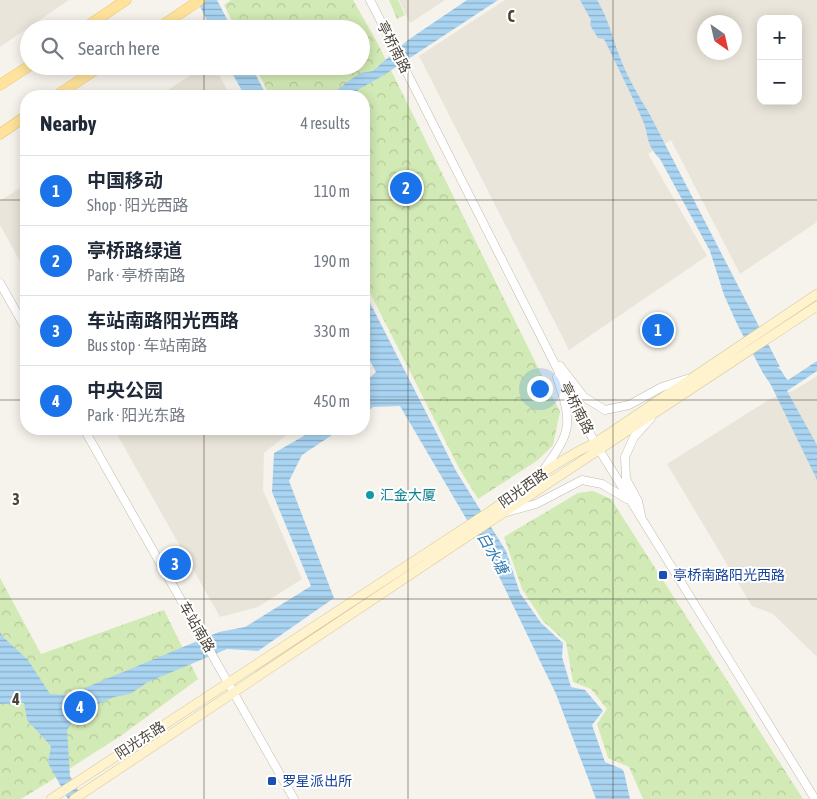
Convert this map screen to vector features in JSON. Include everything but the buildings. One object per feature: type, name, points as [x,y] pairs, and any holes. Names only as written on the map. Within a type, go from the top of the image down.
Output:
[{"type":"main road","points":[[96,20],[126,0]]},
{"type":"main road","points":[[170,20],[197,2]]},
{"type":"main road","points":[[0,85],[20,72]]},
{"type":"main road","points":[[65,90],[88,75]]},
{"type":"main road","points":[[0,134],[20,120]]},
{"type":"main road","name":"阳光西路","points":[[500,510],[540,475],[575,452],[597,447],[691,377],[817,294]]},
{"type":"main road","name":"阳光西路","points":[[228,682],[457,538],[597,447],[654,414],[817,306]]},
{"type":"main road","name":"阳光西路","points":[[234,692],[457,538]]},
{"type":"main road","name":"阳光东路","points":[[51,799],[228,682]]},
{"type":"main road","name":"阳光东路","points":[[74,799],[234,692]]},
{"type":"street","name":"亭桥南路","points":[[370,0],[597,447],[816,799]]},
{"type":"street","points":[[0,283],[20,318]]},
{"type":"street","points":[[547,349],[584,397],[605,410],[629,405],[662,387],[691,377]]},
{"type":"street","points":[[540,475],[561,446],[567,429],[568,412],[547,349]]},
{"type":"street","points":[[642,522],[638,501],[626,479],[624,457],[634,437],[654,414]]},
{"type":"street","name":"车站南路","points":[[87,435],[294,799]]},
{"type":"street","points":[[500,510],[536,504],[582,480],[602,484],[629,500]]},
{"type":"shaded area","points":[[0,0],[69,0],[40,20],[20,20],[20,33],[0,47]]},
{"type":"shaded area","points":[[399,0],[445,0],[410,23]]},
{"type":"shaded area","points":[[505,0],[817,0],[817,222],[740,274],[671,140],[648,154],[707,256],[569,350],[419,56]]},
{"type":"shaded area","points":[[190,75],[220,75],[227,90],[168,90]]},
{"type":"shaded area","points":[[20,188],[20,261],[0,225],[0,201]]},
{"type":"shaded area","points":[[817,376],[817,657],[773,614],[752,606],[667,464],[770,399],[795,390]]},
{"type":"shaded area","points":[[117,435],[286,435],[264,453],[263,490],[302,579],[258,607],[220,617]]},
{"type":"green space","points":[[231,0],[353,0],[364,20],[232,20],[224,5]]},
{"type":"green space","points":[[389,0],[398,0],[405,15],[397,19]]},
{"type":"green space","points":[[370,30],[378,44],[560,412],[553,445],[538,460],[478,499],[459,468],[370,293],[370,90],[267,90],[260,75],[370,75]]},
{"type":"green space","points":[[593,491],[611,499],[803,799],[643,799],[629,767],[608,758],[597,724],[607,709],[591,689],[573,682],[566,642],[543,621],[522,589],[504,537],[578,493]]},
{"type":"green space","points":[[0,578],[41,654],[164,610],[198,679],[122,735],[21,799],[0,799]]},
{"type":"water","points":[[197,0],[217,0],[227,20],[207,20]]},
{"type":"water","points":[[467,0],[498,0],[358,90],[337,90],[358,75],[370,75],[370,72],[373,71],[408,40]]},
{"type":"water","points":[[580,0],[597,0],[601,7],[633,86],[650,115],[780,367],[777,367],[788,380],[817,361],[817,371],[787,391],[817,445],[817,480],[771,385],[738,326],[724,295],[710,251],[660,159],[652,149],[643,121],[624,80],[604,39],[598,38],[590,25],[591,20]]},
{"type":"water","points":[[233,75],[256,75],[264,90],[242,90]]},
{"type":"water","name":"白水塘","points":[[370,303],[456,471],[506,551],[520,593],[541,623],[563,643],[562,657],[571,687],[585,690],[603,711],[592,725],[605,762],[622,769],[624,772],[630,799],[596,799],[556,694],[494,566],[400,406],[373,407],[370,409],[370,378],[376,372],[370,361]]},
{"type":"water","points":[[304,435],[332,435],[302,455],[289,481],[334,598],[258,651],[227,649],[148,682],[130,694],[114,697],[80,712],[67,730],[70,776],[83,799],[68,799],[48,763],[51,746],[27,720],[24,703],[0,704],[0,631],[2,636],[28,660],[50,694],[68,695],[219,632],[245,627],[311,586],[272,492],[274,453]]},
{"type":"place","name":"亭桥路绿道","points":[[406,188]]},
{"type":"place","name":"中国移动","points":[[658,330]]},
{"type":"place","name":"汇金大厦","points":[[370,495]]},
{"type":"place","name":"车站南路阳光西路","points":[[175,564]]},
{"type":"place","name":"亭桥南路阳光西路","points":[[663,575]]},
{"type":"place","name":"中央公园","points":[[80,707]]},
{"type":"place","name":"罗星派出所","points":[[272,781]]}]
